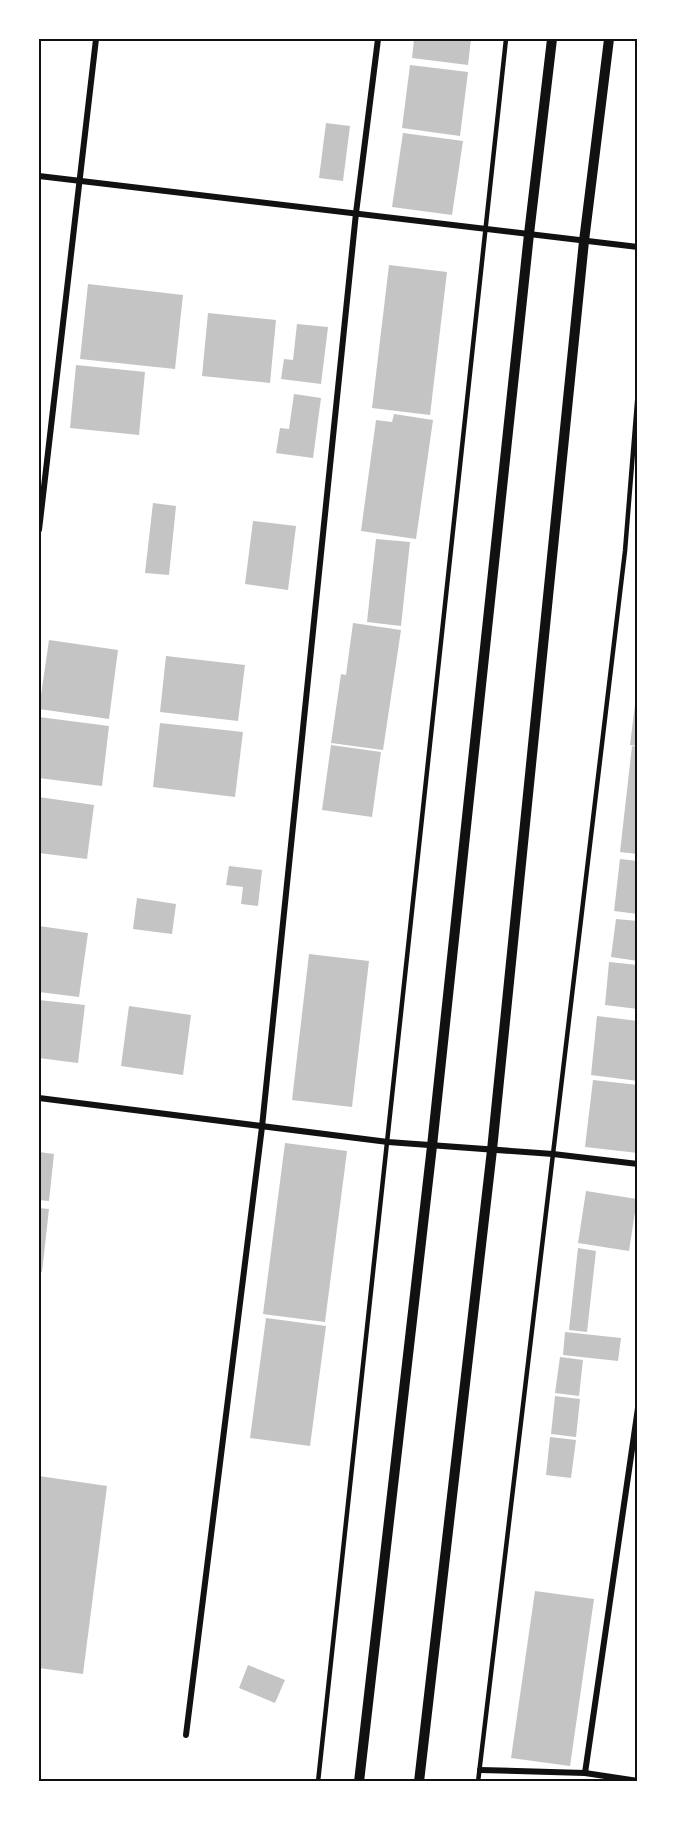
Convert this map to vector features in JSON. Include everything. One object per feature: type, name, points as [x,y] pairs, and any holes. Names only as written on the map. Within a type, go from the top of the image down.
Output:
[{"type":"street","points":[[39,530],[96,39]]},
{"type":"street","points":[[186,1735],[262,1127],[356,213],[378,39]]},
{"type":"street","points":[[359,1782],[432,1146],[529,234],[552,39]]},
{"type":"street","points":[[419,1782],[492,1150],[584,241],[609,39]]},
{"type":"street","points":[[39,176],[638,247]]},
{"type":"street","points":[[39,1098],[388,1142],[553,1154],[638,1164]]},
{"type":"street","points":[[585,1773],[638,1408]]},
{"type":"street","points":[[480,1770],[585,1773],[638,1781]]},
{"type":"lane","points":[[318,1782],[506,39]]},
{"type":"lane","points":[[478,1782],[625,551],[638,390]]},
{"type":"building","points":[[414,39],[471,39],[468,65],[412,58]]},
{"type":"building","points":[[410,65],[468,72],[460,136],[402,128]]},
{"type":"building","points":[[326,123],[350,126],[343,181],[319,178]]},
{"type":"building","points":[[403,133],[463,141],[452,215],[392,207]]},
{"type":"building","points":[[389,265],[447,272],[430,415],[372,408]]},
{"type":"building","points":[[88,284],[183,295],[175,369],[80,359]]},
{"type":"building","points":[[208,313],[276,320],[270,383],[202,376]]},
{"type":"building","points":[[297,324],[328,327],[321,384],[281,379],[284,359],[293,360]]},
{"type":"building","points":[[76,365],[145,372],[139,435],[70,428]]},
{"type":"building","points":[[294,394],[321,398],[313,458],[276,453],[280,428],[289,429]]},
{"type":"building","points":[[394,414],[433,420],[416,539],[361,531],[376,420],[392,422]]},
{"type":"building","points":[[153,503],[176,506],[169,575],[145,573]]},
{"type":"building","points":[[253,521],[296,526],[288,590],[245,584]]},
{"type":"building","points":[[376,539],[410,542],[401,626],[367,622]]},
{"type":"building","points":[[353,623],[401,630],[383,750],[331,743],[341,674],[346,675]]},
{"type":"building","points":[[49,640],[118,650],[109,719],[39,709]]},
{"type":"building","points":[[166,656],[245,665],[238,721],[160,712]]},
{"type":"building","points":[[638,689],[638,746],[630,745]]},
{"type":"building","points":[[39,717],[109,726],[102,786],[39,778]]},
{"type":"building","points":[[160,723],[243,732],[235,797],[153,787]]},
{"type":"building","points":[[331,745],[381,752],[372,817],[322,810]]},
{"type":"building","points":[[632,746],[638,747],[638,854],[620,852]]},
{"type":"building","points":[[39,797],[94,805],[87,859],[39,853]]},
{"type":"building","points":[[620,859],[638,861],[638,914],[614,911]]},
{"type":"building","points":[[229,866],[262,870],[258,906],[241,904],[243,887],[226,885]]},
{"type":"building","points":[[137,898],[176,904],[172,934],[133,929]]},
{"type":"building","points":[[616,919],[638,921],[638,961],[611,957]]},
{"type":"building","points":[[39,926],[88,933],[79,997],[39,992]]},
{"type":"building","points":[[309,954],[369,961],[352,1107],[292,1100]]},
{"type":"building","points":[[609,962],[638,965],[638,1009],[605,1005]]},
{"type":"building","points":[[39,1000],[85,1005],[78,1063],[39,1058]]},
{"type":"building","points":[[129,1006],[191,1015],[183,1075],[121,1066]]},
{"type":"building","points":[[597,1016],[638,1021],[638,1081],[591,1075]]},
{"type":"building","points":[[593,1080],[638,1085],[638,1153],[585,1147]]},
{"type":"building","points":[[285,1143],[347,1151],[325,1322],[263,1314]]},
{"type":"building","points":[[39,1152],[54,1154],[49,1201],[39,1200]]},
{"type":"building","points":[[586,1191],[637,1199],[629,1251],[578,1243]]},
{"type":"building","points":[[39,1208],[49,1209],[42,1272],[39,1271]]},
{"type":"building","points":[[578,1248],[596,1251],[587,1332],[569,1330]]},
{"type":"building","points":[[266,1318],[326,1326],[310,1446],[250,1438]]},
{"type":"building","points":[[565,1332],[621,1338],[618,1361],[563,1355]]},
{"type":"building","points":[[560,1357],[583,1360],[579,1396],[555,1393]]},
{"type":"building","points":[[555,1396],[580,1399],[576,1437],[551,1434]]},
{"type":"building","points":[[550,1437],[576,1440],[571,1478],[546,1475]]},
{"type":"building","points":[[39,1476],[107,1486],[83,1674],[39,1668]]},
{"type":"building","points":[[535,1591],[594,1599],[570,1766],[511,1758]]},
{"type":"building","points":[[248,1665],[285,1680],[275,1703],[239,1688]]}]
